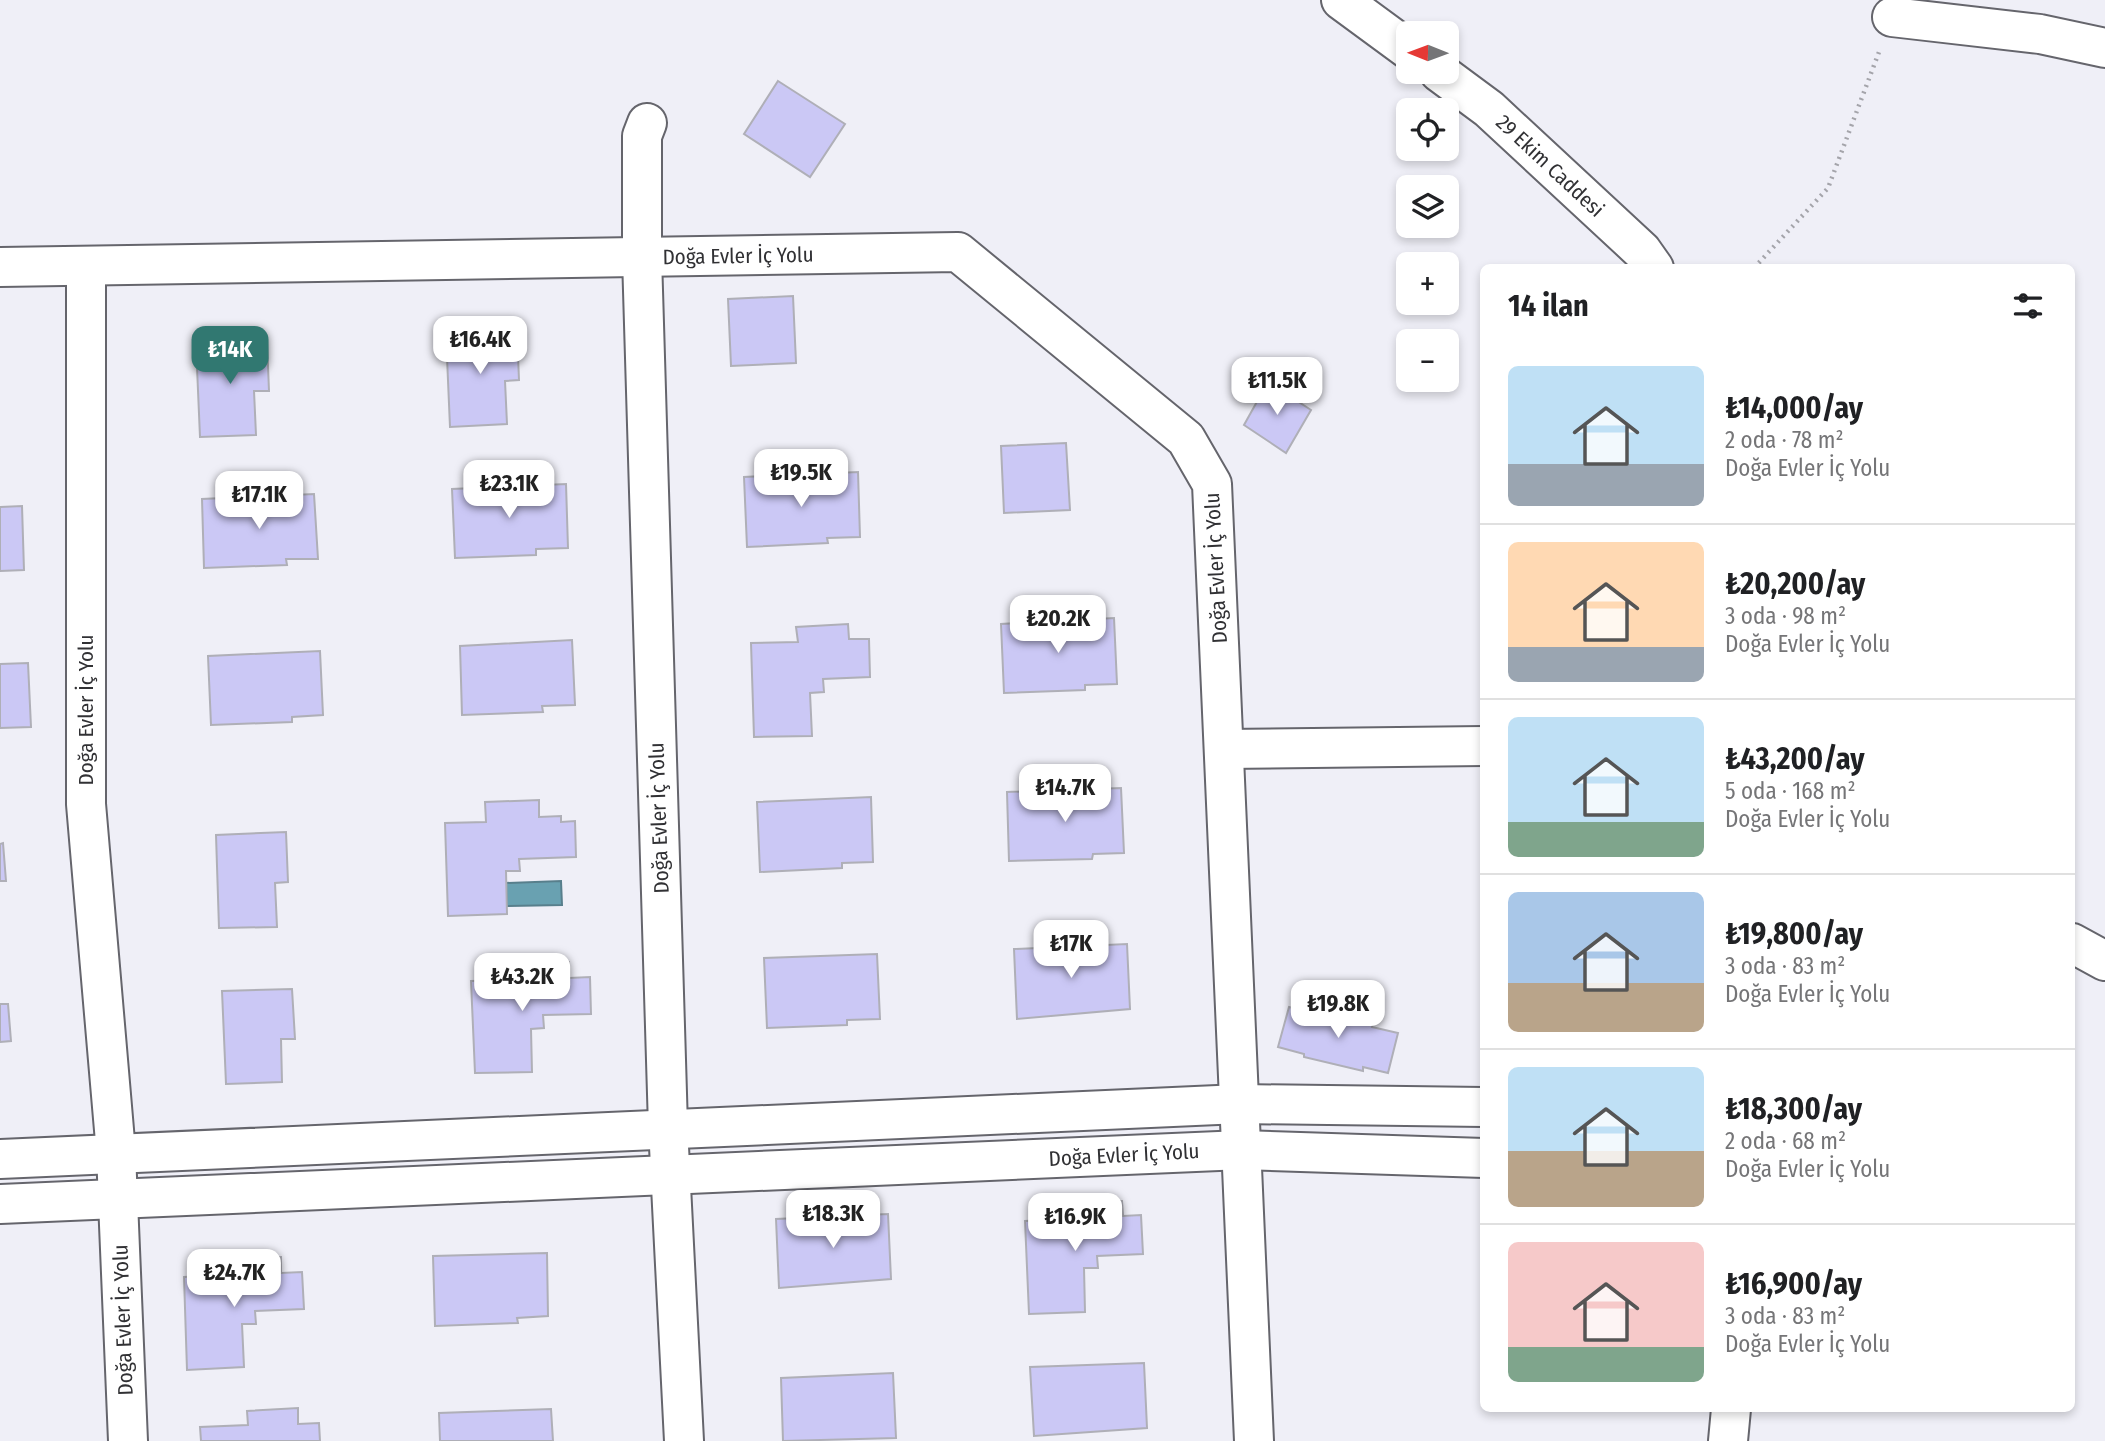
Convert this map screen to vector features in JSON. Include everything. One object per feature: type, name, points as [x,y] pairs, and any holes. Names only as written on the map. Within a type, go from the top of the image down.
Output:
[{"type":"street","points":[[1341,0],[1396,40]]},
{"type":"street","points":[[1892,17],[2040,34],[2105,48]]},
{"type":"street","name":"29 Ekim Caddesi","points":[[1455,84],[1489,109],[1642,251],[1651,264]]},
{"type":"street","name":"Doğa Evler İç Yolu","points":[[647,123],[642,136],[642,257],[668,1127],[684,1441]]},
{"type":"street","name":"Doğa Evler İç Yolu","points":[[0,267],[958,252],[1186,439],[1212,484],[1254,1441]]},
{"type":"street","name":"Doğa Evler İç Yolu","points":[[86,266],[86,804],[116,1153],[128,1441]]},
{"type":"street","points":[[1224,748],[1480,746]]},
{"type":"street","points":[[2075,945],[2105,961]]},
{"type":"street","points":[[0,1159],[668,1127],[1240,1104],[1480,1107]]},
{"type":"street","name":"Doğa Evler İç Yolu","points":[[0,1204],[1241,1150],[1480,1158]]},
{"type":"street","points":[[1728,1441],[1731,1412]]},
{"type":"path","points":[[1758,264],[1828,188],[1892,17]]},
{"type":"water","points":[[561,881],[562,905],[507,906],[506,883]]},
{"type":"building","points":[[778,81],[845,124],[810,177],[744,134]]},
{"type":"building","points":[[793,296],[796,363],[731,366],[728,299]]},
{"type":"building","points":[[517,331],[519,380],[505,381],[507,424],[450,427],[446,334]]},
{"type":"building","points":[[267,341],[269,391],[254,391],[256,435],[200,437],[196,344]]},
{"type":"building","points":[[1268,382],[1311,410],[1286,453],[1244,425]]},
{"type":"building","points":[[1066,443],[1070,510],[1004,513],[1001,446]]},
{"type":"building","points":[[858,472],[860,537],[827,538],[828,543],[747,547],[744,477]]},
{"type":"building","points":[[566,484],[568,548],[536,549],[536,555],[455,558],[452,489]]},
{"type":"building","points":[[314,494],[318,559],[286,559],[287,565],[204,568],[202,499]]},
{"type":"building","points":[[22,506],[24,570],[0,571],[0,507]]},
{"type":"building","points":[[1114,618],[1117,684],[1085,685],[1085,690],[1004,693],[1001,624]]},
{"type":"building","points":[[848,624],[849,639],[869,639],[870,677],[823,679],[824,692],[810,693],[812,736],[754,737],[751,643],[798,642],[796,627]]},
{"type":"building","points":[[572,640],[575,705],[542,706],[543,712],[462,715],[460,646]]},
{"type":"building","points":[[320,651],[323,715],[292,717],[292,722],[211,725],[208,656]]},
{"type":"building","points":[[28,663],[31,727],[0,728],[0,664]]},
{"type":"building","points":[[1121,788],[1124,853],[1093,854],[1092,859],[1009,861],[1007,792]]},
{"type":"building","points":[[871,797],[873,862],[842,863],[842,868],[760,872],[757,802]]},
{"type":"building","points":[[539,800],[539,817],[561,816],[561,822],[575,821],[576,857],[519,859],[520,871],[506,871],[507,914],[448,916],[445,823],[486,822],[485,802]]},
{"type":"building","points":[[286,832],[288,882],[275,883],[277,927],[219,928],[216,835]]},
{"type":"building","points":[[3,843],[6,881],[0,881],[0,844]]},
{"type":"building","points":[[1127,944],[1130,1009],[1017,1019],[1014,949]]},
{"type":"building","points":[[877,954],[880,1019],[847,1020],[847,1025],[767,1028],[764,958]]},
{"type":"building","points":[[569,962],[569,978],[590,977],[591,1014],[543,1015],[544,1028],[531,1029],[532,1072],[475,1073],[471,981],[519,980],[519,964]]},
{"type":"building","points":[[292,989],[295,1039],[281,1039],[282,1082],[226,1084],[222,991]]},
{"type":"building","points":[[0,1004],[8,1004],[11,1041],[0,1042]]},
{"type":"building","points":[[1289,1007],[1314,1013],[1315,1008],[1374,1022],[1372,1027],[1398,1033],[1388,1073],[1363,1067],[1363,1071],[1304,1057],[1304,1054],[1278,1047]]},
{"type":"building","points":[[1122,1201],[1123,1216],[1141,1215],[1143,1254],[1097,1256],[1098,1268],[1084,1268],[1085,1312],[1029,1314],[1025,1221],[1071,1219],[1072,1203]]},
{"type":"building","points":[[888,1214],[891,1279],[779,1288],[776,1219]]},
{"type":"building","points":[[547,1253],[548,1316],[517,1318],[518,1323],[435,1326],[433,1256]]},
{"type":"building","points":[[281,1257],[281,1273],[302,1272],[304,1309],[255,1311],[256,1324],[242,1324],[244,1367],[187,1370],[184,1277],[231,1275],[230,1260]]},
{"type":"building","points":[[1144,1363],[1147,1428],[1034,1436],[1030,1367]]},
{"type":"building","points":[[893,1373],[896,1438],[783,1441],[781,1378]]},
{"type":"building","points":[[298,1408],[298,1424],[319,1423],[320,1441],[201,1441],[200,1427],[248,1425],[247,1411]]},
{"type":"building","points":[[551,1409],[553,1441],[440,1441],[439,1413]]}]
